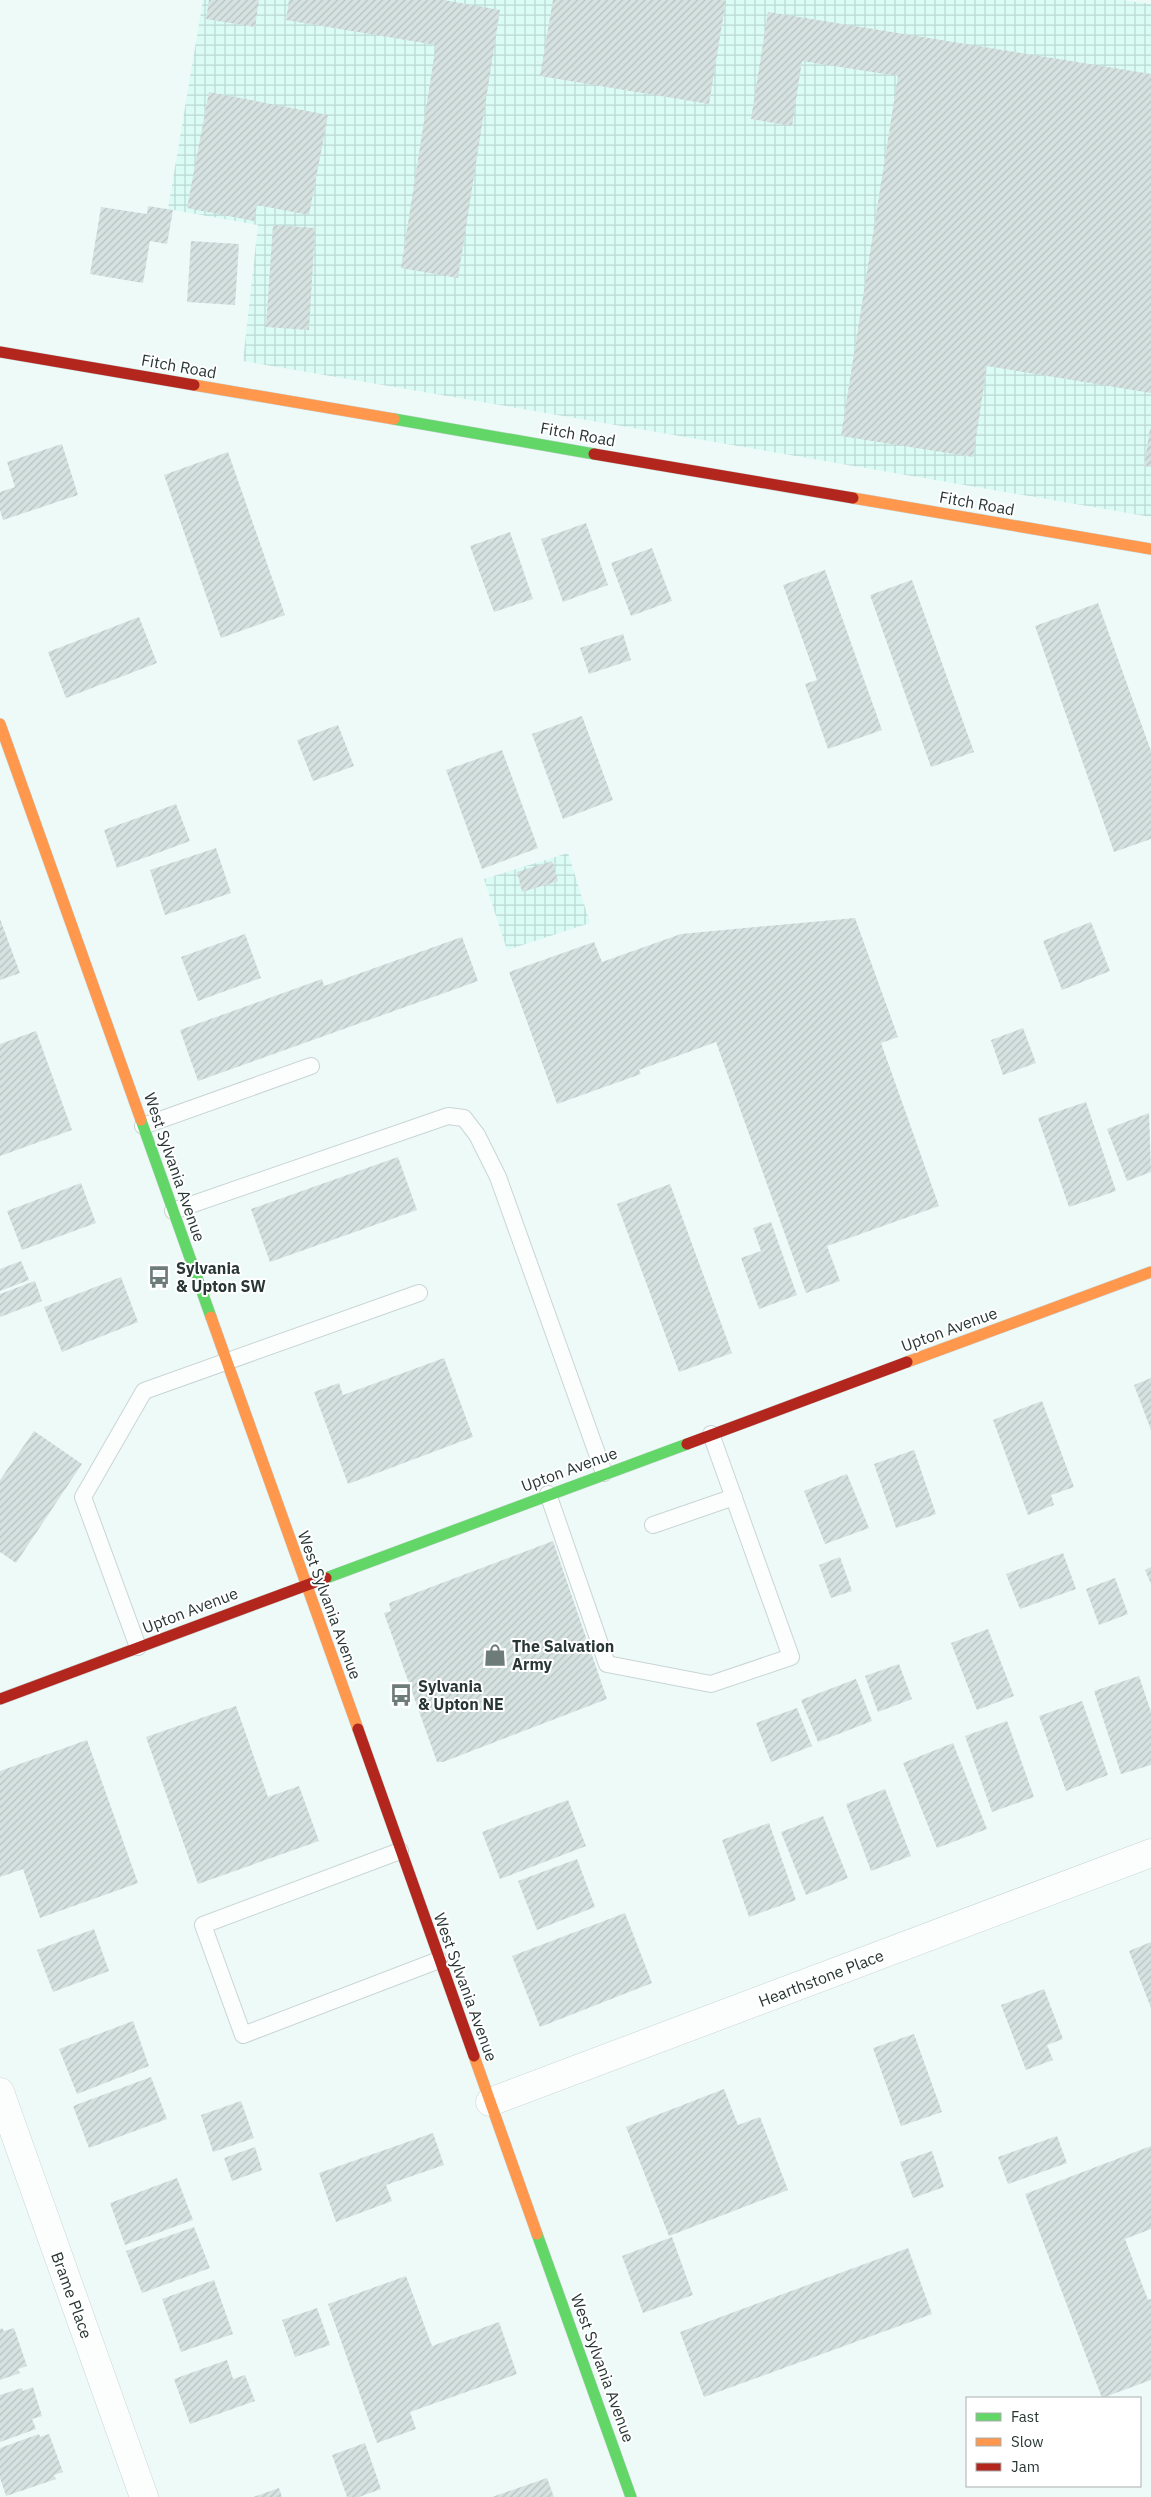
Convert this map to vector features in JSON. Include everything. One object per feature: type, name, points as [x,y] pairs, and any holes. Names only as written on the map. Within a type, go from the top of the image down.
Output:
[{"type":"street","name":"Fitch Road","points":[[0,352],[1151,549]]},
{"type":"street","name":"West Sylvania Avenue","points":[[0,724],[400,1851],[632,2497]]},
{"type":"street","name":"Upton Avenue","points":[[0,1699],[604,1473],[1151,1272]]},
{"type":"street","name":"Hearthstone Place","points":[[490,2102],[1151,1853]]},
{"type":"street","name":"Brame Place","points":[[0,2092],[144,2497]]},
{"type":"lane","points":[[143,1126],[311,1066]]},
{"type":"lane","points":[[173,1211],[448,1116],[464,1118],[477,1135],[498,1177],[604,1473]]},
{"type":"lane","points":[[138,1647],[83,1497],[144,1390],[419,1293]]},
{"type":"lane","points":[[548,1494],[607,1664],[711,1684],[791,1656],[711,1434]]},
{"type":"lane","points":[[653,1525],[734,1497]]},
{"type":"lane","points":[[400,1851],[203,1925],[206,1934],[243,2035],[439,1960]]},
{"type":"shaded area","points":[[203,0],[1123,0],[1151,4],[1151,517],[243,361],[258,225],[168,209]]},
{"type":"shaded area","points":[[568,853],[590,923],[507,950],[484,879]]},
{"type":"building","points":[[209,0],[259,0],[255,27],[206,19]]},
{"type":"building","points":[[289,0],[443,0],[500,10],[458,278],[401,268],[436,45],[286,20]]},
{"type":"building","points":[[553,0],[726,0],[709,104],[540,76]]},
{"type":"building","points":[[768,12],[1151,74],[1151,393],[987,366],[973,457],[841,436],[898,76],[802,61],[792,126],[751,119]]},
{"type":"building","points":[[209,92],[328,115],[309,215],[257,205],[254,221],[187,208]]},
{"type":"building","points":[[148,206],[173,210],[167,244],[150,241],[143,283],[90,274],[101,207],[147,214]]},
{"type":"building","points":[[273,225],[315,228],[309,330],[266,327]]},
{"type":"building","points":[[191,241],[239,244],[235,305],[187,302]]},
{"type":"building","points":[[1151,429],[1151,467],[1144,466]]},
{"type":"building","points":[[62,444],[78,495],[3,520],[0,510],[0,492],[15,487],[7,462]]},
{"type":"building","points":[[228,452],[285,615],[221,638],[164,475]]},
{"type":"building","points":[[586,523],[608,585],[563,602],[541,539]]},
{"type":"building","points":[[510,532],[533,599],[494,612],[470,546]]},
{"type":"building","points":[[652,548],[672,601],[631,616],[611,563]]},
{"type":"building","points":[[825,570],[882,730],[828,749],[805,684],[817,680],[783,585]]},
{"type":"building","points":[[912,580],[974,752],[931,767],[870,595]]},
{"type":"building","points":[[1098,603],[1151,751],[1151,839],[1114,852],[1035,626]]},
{"type":"building","points":[[139,617],[157,663],[66,698],[48,652]]},
{"type":"building","points":[[623,634],[631,660],[589,674],[580,648]]},
{"type":"building","points":[[582,716],[613,800],[563,819],[532,734]]},
{"type":"building","points":[[338,725],[354,766],[313,781],[297,740]]},
{"type":"building","points":[[502,750],[538,848],[482,869],[446,770]]},
{"type":"building","points":[[176,804],[190,841],[117,868],[104,830]]},
{"type":"building","points":[[216,848],[231,893],[165,915],[150,870]]},
{"type":"building","points":[[552,861],[558,881],[522,892],[517,872]]},
{"type":"building","points":[[855,918],[898,1037],[881,1043],[939,1206],[827,1246],[840,1281],[806,1293],[716,1042],[639,1070],[641,1074],[557,1104],[509,972],[594,942],[602,962],[681,934]]},
{"type":"building","points":[[0,919],[20,973],[0,980]]},
{"type":"building","points":[[1091,922],[1110,971],[1062,990],[1043,941]]},
{"type":"building","points":[[245,934],[261,978],[198,1001],[181,957]]},
{"type":"building","points":[[462,937],[478,981],[198,1081],[180,1030],[322,979],[324,986]]},
{"type":"building","points":[[1023,1028],[1036,1063],[1003,1075],[991,1040]]},
{"type":"building","points":[[36,1031],[72,1130],[0,1156],[0,1044]]},
{"type":"building","points":[[1086,1102],[1116,1191],[1069,1207],[1038,1118]]},
{"type":"building","points":[[1149,1113],[1151,1172],[1127,1181],[1107,1129]]},
{"type":"building","points":[[398,1157],[417,1210],[270,1262],[251,1209]]},
{"type":"building","points":[[81,1183],[96,1223],[22,1250],[7,1211]]},
{"type":"building","points":[[670,1184],[732,1353],[679,1372],[617,1204]]},
{"type":"building","points":[[771,1222],[797,1295],[759,1309],[741,1258],[761,1251],[753,1228]]},
{"type":"building","points":[[21,1261],[29,1280],[0,1291],[0,1269]]},
{"type":"building","points":[[121,1277],[138,1322],[62,1352],[44,1307]]},
{"type":"building","points":[[35,1281],[42,1301],[0,1317],[0,1294]]},
{"type":"building","points":[[444,1358],[473,1437],[348,1484],[314,1392],[339,1383],[343,1395]]},
{"type":"building","points":[[1151,1378],[1151,1430],[1134,1385]]},
{"type":"building","points":[[1042,1401],[1074,1487],[1051,1495],[1054,1505],[1028,1515],[993,1420]]},
{"type":"building","points":[[34,1431],[82,1464],[16,1563],[0,1552],[0,1480]]},
{"type":"building","points":[[914,1450],[936,1514],[896,1528],[874,1464]]},
{"type":"building","points":[[847,1474],[869,1528],[825,1544],[804,1491]]},
{"type":"building","name":"The Salvation Army","points":[[553,1541],[607,1699],[443,1762],[437,1762],[384,1613],[391,1611],[389,1603]]},
{"type":"building","points":[[1063,1553],[1076,1589],[1020,1609],[1006,1574]]},
{"type":"building","points":[[840,1557],[852,1591],[831,1598],[819,1565]]},
{"type":"building","points":[[1151,1567],[1151,1584],[1145,1570]]},
{"type":"building","points":[[1115,1578],[1128,1614],[1099,1625],[1086,1589]]},
{"type":"building","points":[[988,1629],[1014,1696],[977,1710],[951,1643]]},
{"type":"building","points":[[899,1664],[912,1699],[878,1712],[865,1676]]},
{"type":"building","points":[[1139,1676],[1151,1712],[1151,1765],[1121,1774],[1094,1691]]},
{"type":"building","points":[[856,1679],[872,1721],[818,1742],[801,1700]]},
{"type":"building","points":[[1082,1701],[1108,1775],[1066,1791],[1039,1716]]},
{"type":"building","points":[[236,1706],[268,1797],[299,1786],[319,1841],[198,1884],[146,1737]]},
{"type":"building","points":[[797,1708],[812,1746],[771,1762],[756,1723]]},
{"type":"building","points":[[1007,1721],[1034,1797],[992,1812],[965,1736]]},
{"type":"building","points":[[87,1740],[138,1883],[40,1918],[23,1869],[0,1877],[0,1771]]},
{"type":"building","points":[[953,1743],[987,1829],[937,1848],[903,1763]]},
{"type":"building","points":[[885,1789],[911,1856],[871,1871],[846,1804]]},
{"type":"building","points":[[568,1800],[586,1846],[500,1879],[482,1832]]},
{"type":"building","points":[[823,1816],[848,1878],[806,1895],[781,1832]]},
{"type":"building","points":[[769,1823],[796,1900],[749,1917],[722,1840]]},
{"type":"building","points":[[577,1859],[595,1907],[537,1930],[518,1881]]},
{"type":"building","points":[[625,1913],[652,1983],[540,2027],[512,1956]]},
{"type":"building","points":[[94,1929],[109,1971],[53,1992],[37,1950]]},
{"type":"building","points":[[1151,1942],[1151,2008],[1129,1951]]},
{"type":"building","points":[[1044,1989],[1063,2039],[1047,2045],[1053,2060],[1026,2070],[1001,2005]]},
{"type":"building","points":[[133,2021],[149,2066],[77,2094],[59,2049]]},
{"type":"building","points":[[914,2034],[942,2112],[901,2126],[873,2048]]},
{"type":"building","points":[[151,2077],[167,2119],[89,2148],[73,2106]]},
{"type":"building","points":[[724,2089],[738,2125],[760,2117],[788,2190],[669,2236],[626,2127]]},
{"type":"building","points":[[241,2101],[254,2138],[213,2152],[201,2115]]},
{"type":"building","points":[[433,2133],[444,2165],[386,2185],[392,2201],[336,2222],[319,2173]]},
{"type":"building","points":[[1057,2136],[1067,2163],[1008,2184],[998,2157]]},
{"type":"building","points":[[1151,2146],[1151,2229],[1125,2239],[1148,2300],[1151,2299],[1151,2380],[1102,2397],[1025,2194]]},
{"type":"building","points":[[255,2147],[262,2170],[232,2181],[224,2158]]},
{"type":"building","points":[[932,2151],[944,2187],[913,2198],[900,2162]]},
{"type":"building","points":[[177,2178],[193,2220],[125,2245],[110,2203]]},
{"type":"building","points":[[194,2227],[210,2268],[142,2293],[126,2251]]},
{"type":"building","points":[[672,2237],[693,2295],[643,2313],[622,2256]]},
{"type":"building","points":[[908,2248],[932,2314],[704,2397],[680,2332]]},
{"type":"building","points":[[406,2276],[432,2346],[499,2322],[517,2374],[410,2412],[416,2429],[377,2443],[328,2304]]},
{"type":"building","points":[[214,2280],[233,2334],[181,2352],[162,2299]]},
{"type":"building","points":[[317,2308],[330,2345],[295,2357],[282,2320]]},
{"type":"building","points":[[2,2328],[4,2331],[14,2328],[27,2366],[18,2369],[20,2373],[0,2380],[0,2329]]},
{"type":"building","points":[[227,2360],[233,2379],[245,2375],[255,2401],[190,2424],[174,2379]]},
{"type":"building","points":[[33,2387],[42,2416],[32,2419],[36,2429],[0,2442],[0,2395],[22,2388],[23,2391]]},
{"type":"building","points":[[39,2434],[40,2437],[49,2434],[63,2472],[54,2475],[56,2479],[6,2496],[0,2478],[0,2448]]},
{"type":"building","points":[[365,2443],[381,2489],[359,2497],[347,2497],[332,2455]]},
{"type":"building","points":[[547,2478],[554,2497],[492,2497]]},
{"type":"building","points":[[279,2488],[282,2497],[253,2497]]},
{"type":"traffic: fast","points":[[394,419],[594,454]]},
{"type":"traffic: fast","points":[[141,1120],[211,1317]]},
{"type":"traffic: fast","points":[[326,1578],[687,1444]]},
{"type":"traffic: fast","points":[[537,2234],[631,2497]]},
{"type":"traffic: slow","points":[[194,385],[394,419]]},
{"type":"traffic: slow","points":[[853,498],[1151,549]]},
{"type":"traffic: slow","points":[[0,724],[141,1120]]},
{"type":"traffic: slow","points":[[907,1362],[1151,1272]]},
{"type":"traffic: slow","points":[[211,1317],[358,1729]]},
{"type":"traffic: slow","points":[[474,2056],[537,2234]]},
{"type":"traffic: jam","points":[[0,352],[194,385]]},
{"type":"traffic: jam","points":[[594,454],[853,498]]},
{"type":"traffic: jam","points":[[687,1444],[907,1362]]},
{"type":"traffic: jam","points":[[0,1699],[326,1578]]},
{"type":"traffic: jam","points":[[358,1729],[474,2056]]},
{"type":"place","name":"Sylvania & Upton SW","points":[[159,1277]]},
{"type":"place","name":"The Salvation Army","points":[[495,1655]]},
{"type":"place","name":"Sylvania & Upton NE","points":[[401,1695]]}]
